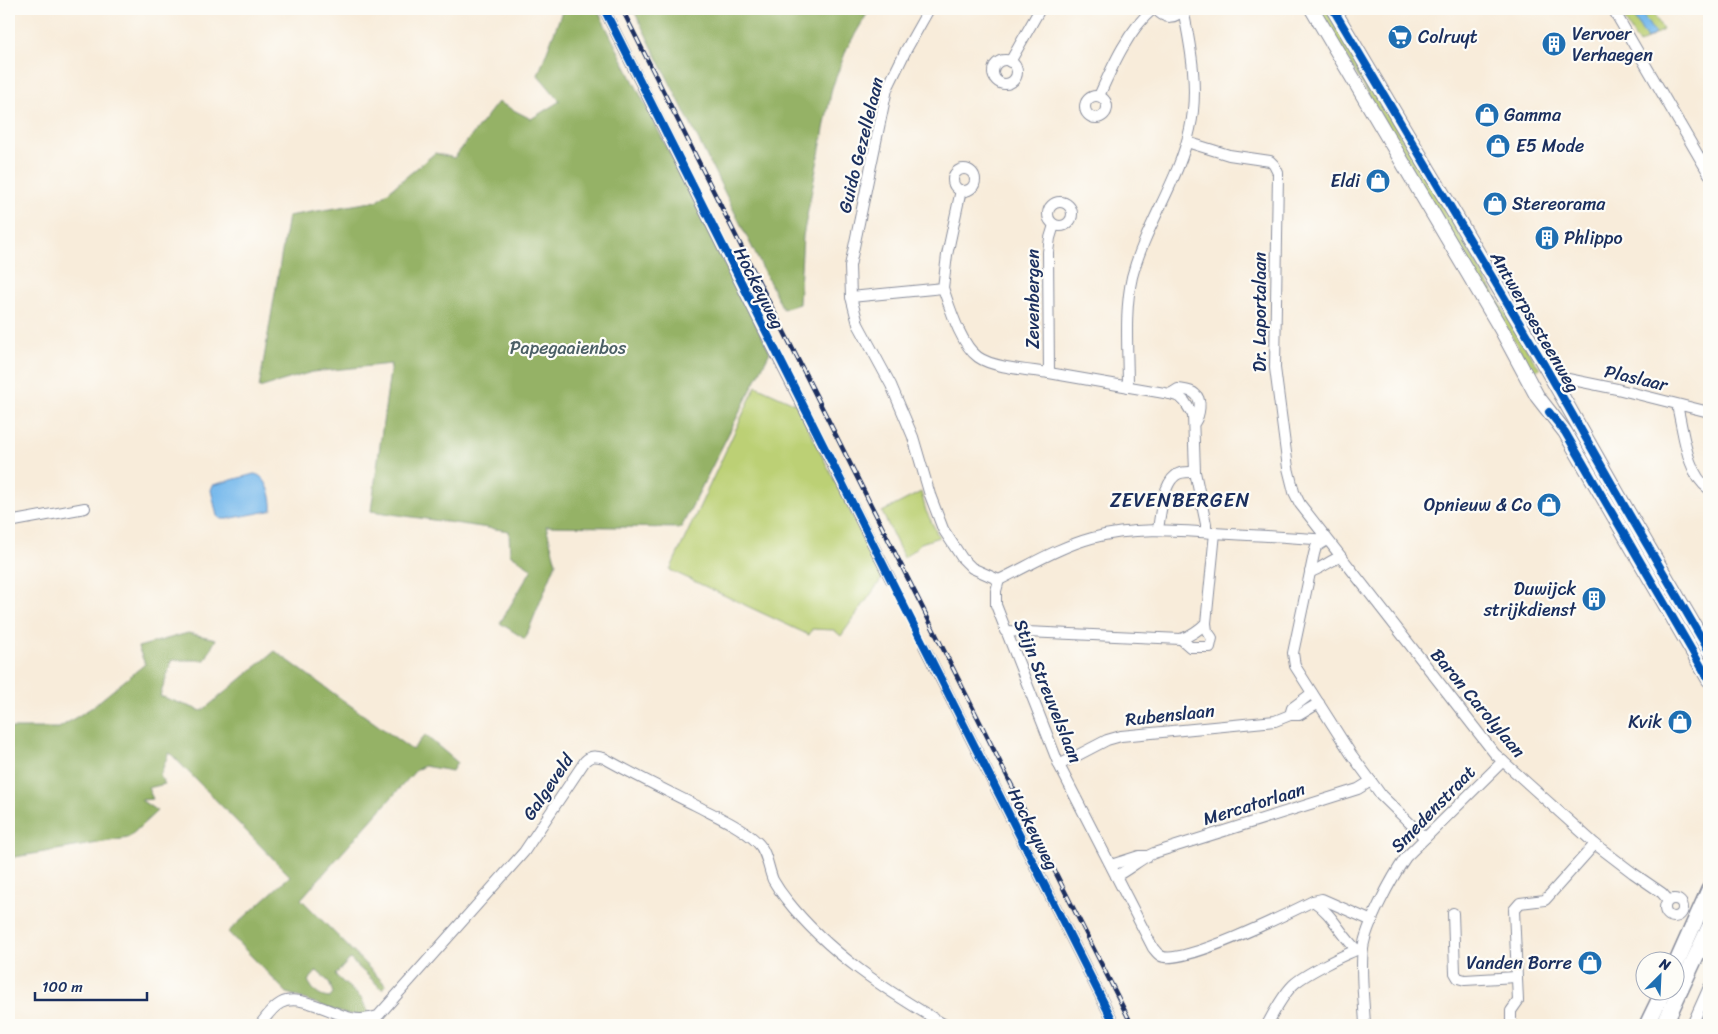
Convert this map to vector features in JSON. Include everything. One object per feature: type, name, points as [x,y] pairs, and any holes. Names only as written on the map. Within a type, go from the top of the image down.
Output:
[{"type":"highway","points":[[1681,952],[1709,890]]},
{"type":"highway","points":[[1664,1025],[1709,928]]},
{"type":"highway","points":[[1647,1025],[1658,1002]]},
{"type":"main road","name":"Antwerpsesteenweg","points":[[1312,9],[1501,329],[1537,396],[1564,432],[1709,680]]},
{"type":"main road","name":"Antwerpsesteenweg","points":[[1334,9],[1547,370],[1709,651]]},
{"type":"main road","points":[[1528,380],[1537,385],[1544,384],[1547,378],[1547,370]]},
{"type":"main road","points":[[1622,530],[1629,534],[1634,531],[1635,525]]},
{"type":"street","name":"Hockeyweg","points":[[604,9],[752,308],[891,580]]},
{"type":"street","name":"Guido Gezellelaan","points":[[851,297],[850,266],[887,89],[929,9]]},
{"type":"street","points":[[1010,62],[1040,9]]},
{"type":"street","points":[[1099,96],[1114,63],[1143,17],[1155,9],[1163,16],[1170,17],[1178,15],[1183,9]]},
{"type":"street","points":[[1128,387],[1128,299],[1133,276],[1142,248],[1187,142],[1193,116],[1194,95],[1188,32],[1183,9]]},
{"type":"street","points":[[1613,9],[1709,174]]},
{"type":"street","name":"Dr. Laportalaan","points":[[1187,142],[1229,155],[1270,161],[1278,173],[1275,368],[1290,478],[1294,492],[1309,517],[1327,540]]},
{"type":"street","name":"Zevenbergen","points":[[961,190],[947,255],[944,288],[967,344],[977,356],[987,362],[1170,394],[1180,397],[1191,409],[1194,423],[1195,472],[1206,524],[1210,532],[1206,623],[1207,631],[1212,638],[1210,647],[1190,647],[1181,638]]},
{"type":"street","name":"Zevenbergen","points":[[1049,374],[1048,252],[1054,225]]},
{"type":"street","points":[[944,288],[851,297],[858,324],[891,385],[913,437],[930,495],[943,529],[962,558],[972,568],[999,580],[1052,553],[1092,538],[1127,531],[1210,532],[1327,540]]},
{"type":"street","name":"Plaslaar","points":[[1555,385],[1568,379],[1626,391],[1709,412]]},
{"type":"street","name":"Plaslaar","points":[[1681,406],[1678,410],[1691,463],[1700,480],[1709,489]]},
{"type":"street","points":[[1158,530],[1163,502],[1170,482],[1175,475],[1195,472]]},
{"type":"street","points":[[9,522],[85,508]]},
{"type":"street","points":[[1303,538],[1309,517]]},
{"type":"street","points":[[1327,540],[1316,548],[1310,572],[1293,652],[1296,666],[1370,781],[1425,838]]},
{"type":"street","name":"Baron Carolylaan","points":[[1327,540],[1495,754],[1595,844],[1662,893],[1668,900]]},
{"type":"street","points":[[1310,572],[1340,557]]},
{"type":"street","name":"Stijn Streuvelslaan","points":[[999,580],[996,591],[996,605],[1059,765],[1153,948],[1161,956],[1171,958],[1251,931],[1313,901]]},
{"type":"street","points":[[1005,631],[1181,638],[1197,632],[1206,623]]},
{"type":"street","name":"Hockeyweg","points":[[924,646],[1115,1025]]},
{"type":"street","points":[[1290,715],[1292,708],[1312,692]]},
{"type":"street","name":"Rubenslaan","points":[[1059,765],[1107,740],[1121,736],[1275,721],[1290,715],[1299,715],[1319,703]]},
{"type":"street","name":"Galgeveld","points":[[260,1025],[274,1009],[287,1001],[305,1002],[352,1018],[367,1019],[378,1016],[524,852],[585,760],[590,756],[604,758],[751,836],[760,844],[771,875],[779,890],[808,926],[843,958],[909,1003],[946,1025]]},
{"type":"street","name":"Smedenstraat","points":[[1366,1025],[1360,949],[1397,869],[1406,857],[1503,761]]},
{"type":"street","name":"Mercatorlaan","points":[[1111,865],[1139,856],[1146,856],[1358,789],[1370,781]]},
{"type":"street","points":[[1511,1025],[1511,1011],[1518,1001],[1514,910],[1520,903],[1545,900],[1595,844]]},
{"type":"street","name":"Mercatorlaan","points":[[1116,876],[1146,856]]},
{"type":"street","points":[[1313,901],[1322,899],[1372,922]]},
{"type":"street","points":[[1267,1025],[1294,984],[1360,949],[1345,937],[1323,907],[1313,901]]},
{"type":"street","points":[[1453,913],[1456,973],[1458,978],[1464,980],[1516,977]]},
{"type":"street","points":[[1692,1025],[1709,987]]},
{"type":"green space","name":"Papegaaienbos","points":[[563,9],[597,9],[770,352],[681,528],[546,526],[556,563],[525,639],[500,623],[532,569],[510,554],[509,531],[371,511],[391,364],[312,372],[259,388],[288,216],[377,201],[435,153],[454,158],[498,102],[531,119],[560,101],[538,75]]},
{"type":"green space","points":[[633,9],[870,9],[847,48],[832,88],[803,236],[799,304],[783,309]]},
{"type":"green space","points":[[1318,9],[1326,9],[1532,358],[1540,368],[1533,372]]},
{"type":"green space","points":[[1618,9],[1651,9],[1663,30],[1639,44]]},
{"type":"green space","points":[[756,386],[796,404],[859,529],[883,572],[881,580],[841,636],[834,630],[812,629],[809,635],[670,570]]},
{"type":"green space","points":[[921,492],[926,511],[939,537],[921,543],[904,558],[882,512]]},
{"type":"green space","points":[[188,633],[216,639],[205,660],[172,660],[160,696],[202,711],[275,651],[412,750],[425,735],[457,762],[452,771],[424,766],[416,770],[301,899],[386,985],[382,989],[350,959],[335,975],[361,998],[370,1016],[345,1014],[287,993],[228,932],[290,876],[169,752],[160,776],[165,784],[148,788],[153,799],[141,800],[157,811],[128,838],[9,858],[9,728],[59,728],[91,708],[145,664],[138,647]],"holes":[[[317,971],[329,982],[333,993],[330,998],[316,993],[308,981]]]},
{"type":"water","points":[[1629,9],[1639,9],[1655,34],[1647,39]]},
{"type":"water","points":[[254,474],[259,475],[266,483],[270,493],[272,509],[227,519],[221,519],[217,516],[211,490],[213,485]]},
{"type":"railway","points":[[622,9],[1132,1025]]},
{"type":"cycle path","points":[[604,9],[1115,1025]]},
{"type":"cycle path","points":[[1333,9],[1542,361],[1709,651]]},
{"type":"cycle path","points":[[1549,412],[1565,432],[1709,680]]},
{"type":"place","name":"Colruyt","points":[[1400,37]]},
{"type":"place","name":"Vervoer Verhaegen","points":[[1554,44]]},
{"type":"place","name":"Gamma","points":[[1487,115]]},
{"type":"place","name":"E5 Mode","points":[[1498,146]]},
{"type":"place","name":"Eldi","points":[[1378,181]]},
{"type":"place","name":"Stereorama","points":[[1495,204]]},
{"type":"place","name":"Phlippo","points":[[1547,238]]},
{"type":"place","name":"Opnieuw & Co","points":[[1549,505]]},
{"type":"place","name":"Duwijck strijkdienst","points":[[1594,599]]},
{"type":"place","name":"Kvik","points":[[1680,722]]},
{"type":"place","name":"Vanden Borre","points":[[1590,963]]},
{"type":"district","name":"ZEVENBERGEN","points":[[1180,500]]}]
